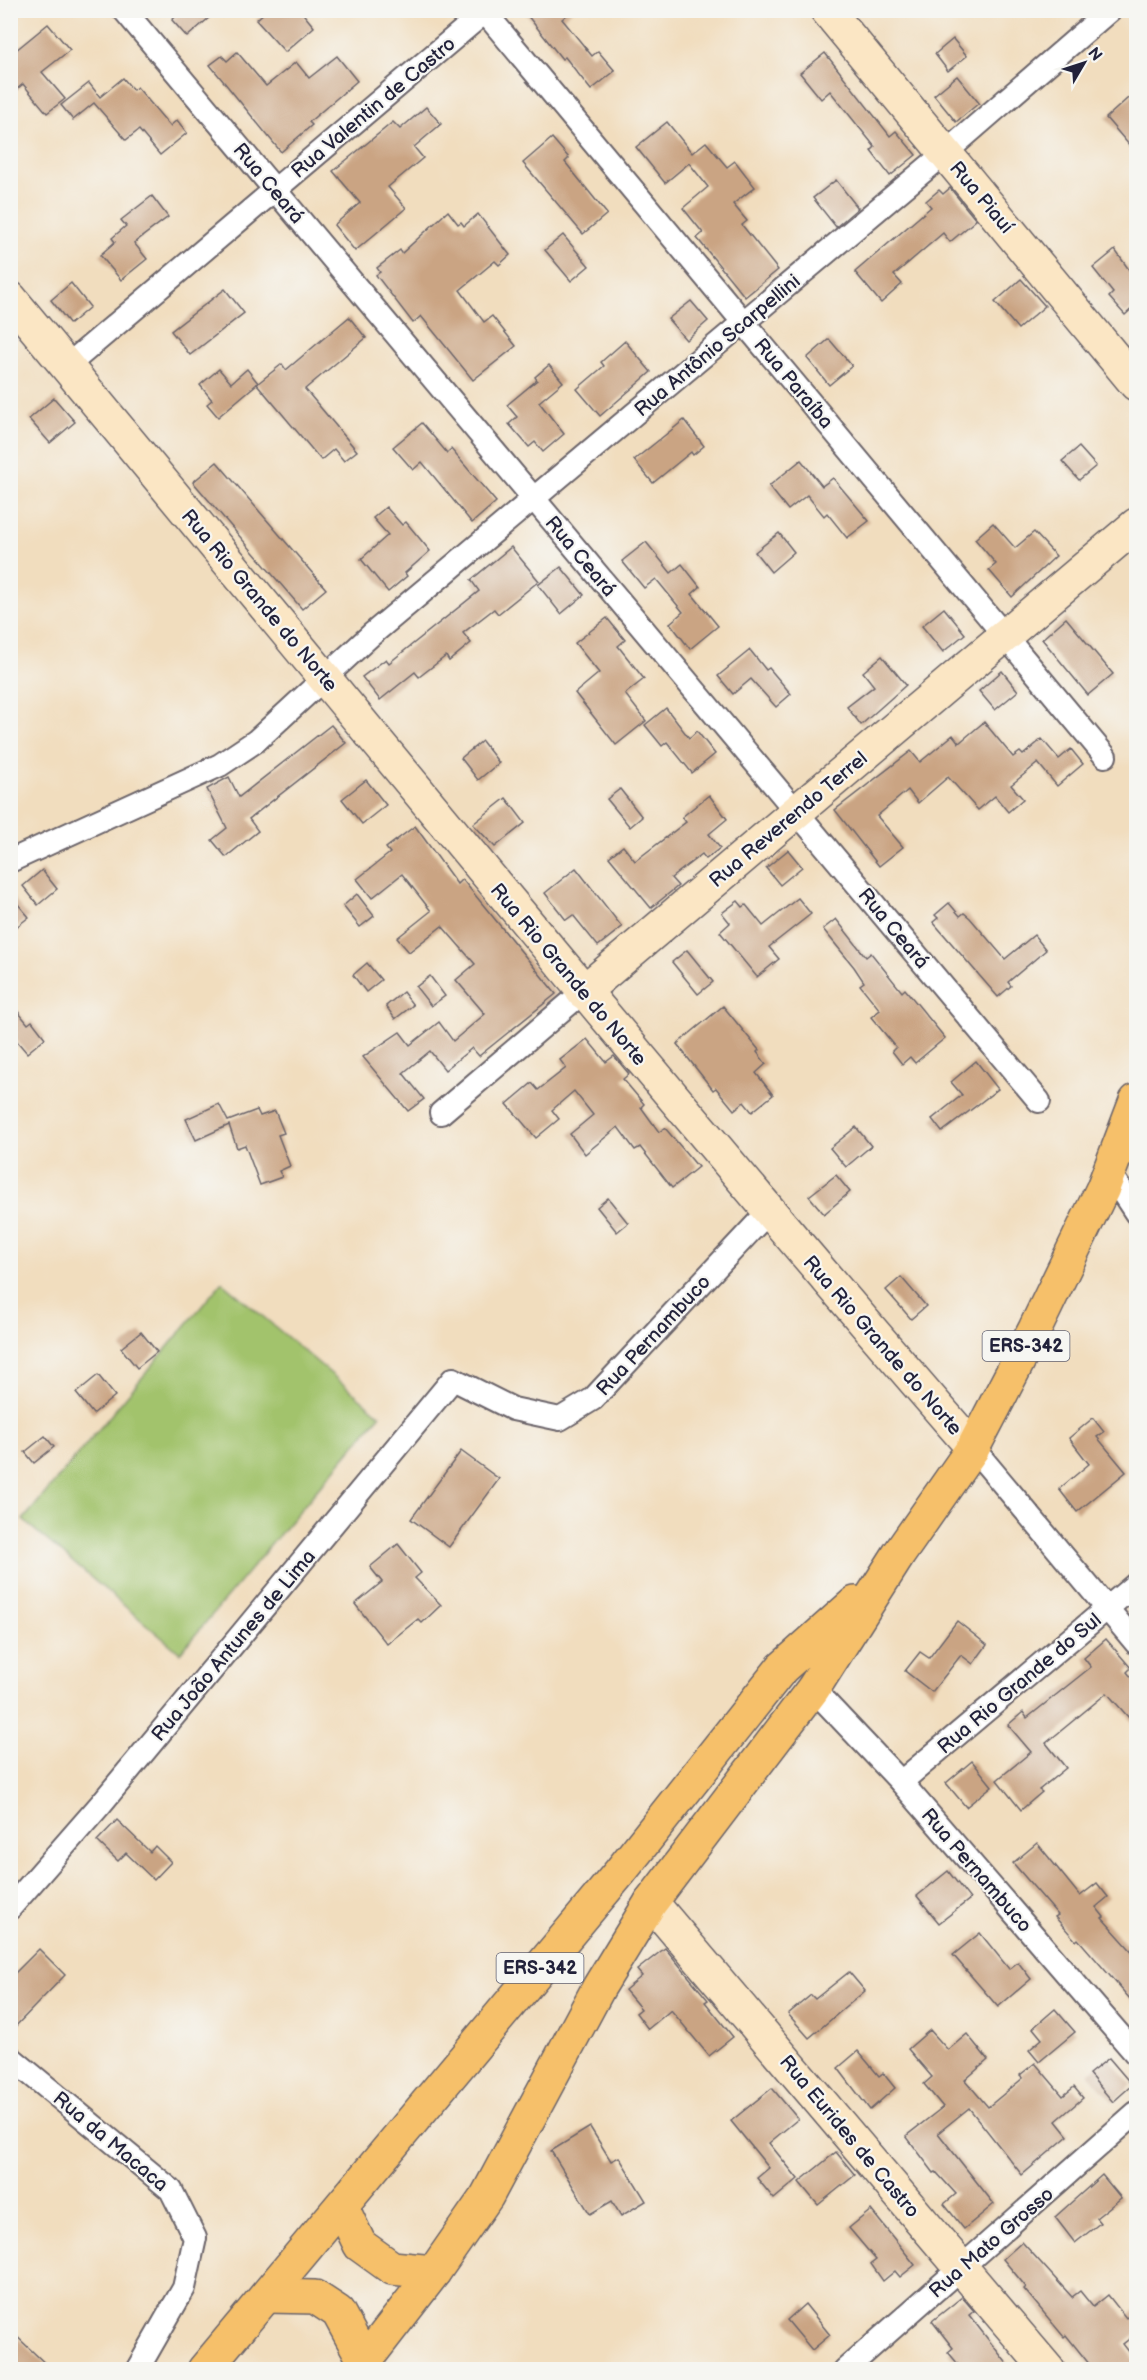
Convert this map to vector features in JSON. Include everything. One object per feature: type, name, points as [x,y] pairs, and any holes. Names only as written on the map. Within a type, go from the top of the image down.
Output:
[{"type":"main road","name":"ERS-342","points":[[362,2366],[434,2272],[487,2196],[599,1987],[651,1902],[813,1689],[885,1576],[973,1448],[1035,1329],[1109,1172],[1137,1101]]},
{"type":"main road","name":"ERS-342","points":[[204,2370],[620,1872],[782,1668],[885,1576]]},
{"type":"main road","points":[[342,2207],[360,2245],[392,2268],[434,2272]]},
{"type":"main road","points":[[267,2296],[315,2297],[338,2312],[362,2366]]},
{"type":"street","name":"Rua Ceará","points":[[124,10],[1039,1101]]},
{"type":"street","name":"Rua Piauí","points":[[827,10],[1137,384]]},
{"type":"street","name":"Rua Antônio Scarpellini","points":[[10,861],[220,765],[256,741],[371,635],[945,153],[1110,10]]},
{"type":"street","name":"Rua Valentin de Castro","points":[[67,366],[485,11]]},
{"type":"street","name":"Rua Paraíba","points":[[485,11],[1105,756]]},
{"type":"street","name":"Rua Rio Grande do Norte","points":[[10,298],[583,992],[1137,1643]]},
{"type":"street","name":"Rua Reverendo Terrel","points":[[441,1113],[1137,525]]},
{"type":"street","points":[[1109,1172],[1137,1213]]},
{"type":"street","name":"Rua Pernambuco","points":[[453,1379],[513,1409],[560,1419],[593,1399],[768,1212]]},
{"type":"street","name":"Rua João Antunes de Lima","points":[[10,1908],[100,1805],[453,1379]]},
{"type":"street","name":"Rua Rio Grande do Sul","points":[[901,1782],[1137,1584]]},
{"type":"street","name":"Rua Pernambuco","points":[[813,1689],[901,1782],[1137,2054]]},
{"type":"street","name":"Rua Eurides de Castro","points":[[651,1902],[1048,2370]]},
{"type":"street","name":"Rua da Macaca","points":[[10,2056],[171,2190],[195,2238],[184,2288],[137,2370]]},
{"type":"street","name":"Rua Mato Grosso","points":[[845,2370],[1137,2113]]},
{"type":"green space","points":[[222,1282],[380,1415],[180,1653],[23,1520]]},
{"type":"building","points":[[183,10],[218,10],[187,37],[172,20]]},
{"type":"building","points":[[267,10],[300,10],[314,27],[285,52],[256,20]]},
{"type":"building","points":[[523,10],[573,10],[562,19],[592,56],[598,51],[615,71],[591,90],[565,57],[562,59]]},
{"type":"building","points":[[48,24],[70,50],[42,72],[65,99],[47,113],[23,84],[10,95],[10,55]]},
{"type":"building","points":[[953,39],[967,56],[948,71],[935,54]]},
{"type":"building","points":[[237,52],[266,86],[296,62],[309,78],[337,56],[357,81],[309,122],[312,125],[281,152],[210,65],[222,56],[227,61]]},
{"type":"building","points":[[825,53],[890,136],[896,131],[916,155],[890,176],[871,151],[875,147],[830,91],[821,99],[800,73]]},
{"type":"building","points":[[957,76],[979,103],[956,122],[934,95]]},
{"type":"building","points":[[123,78],[133,90],[137,87],[170,126],[177,120],[187,133],[160,155],[139,130],[126,140],[94,103],[73,120],[61,105],[89,83],[100,97]]},
{"type":"building","points":[[1137,90],[1137,154],[1106,118]]},
{"type":"building","points":[[426,107],[441,124],[414,147],[423,158],[388,187],[406,208],[355,251],[334,225],[360,203],[333,171],[393,122],[400,129]]},
{"type":"building","points":[[667,122],[692,153],[706,142],[727,167],[735,161],[755,187],[733,204],[747,221],[742,225],[778,270],[745,297],[697,238],[703,233],[683,208],[708,187],[689,163],[665,183],[636,147]]},
{"type":"building","points":[[552,138],[569,158],[565,162],[607,214],[583,234],[523,163]]},
{"type":"building","points":[[836,180],[858,208],[836,227],[813,198]]},
{"type":"building","points":[[950,188],[976,220],[950,242],[943,233],[894,275],[902,284],[881,303],[855,272],[931,207],[926,201],[939,190],[943,194]]},
{"type":"building","points":[[152,196],[168,217],[134,243],[147,259],[121,280],[100,255],[115,242],[112,238],[126,226],[121,220]]},
{"type":"building","points":[[448,211],[458,224],[461,222],[464,226],[478,214],[510,255],[499,265],[495,261],[460,290],[484,322],[492,316],[516,346],[473,380],[421,316],[413,323],[376,275],[380,272],[377,268],[400,250],[402,253]]},
{"type":"building","points":[[563,235],[589,266],[571,281],[545,250]]},
{"type":"building","points":[[1115,250],[1137,281],[1137,304],[1125,315],[1109,297],[1113,293],[1093,268]]},
{"type":"building","points":[[1021,279],[1045,306],[1018,329],[995,302]]},
{"type":"building","points":[[71,283],[90,307],[70,324],[51,300]]},
{"type":"building","points":[[225,289],[244,313],[190,355],[171,331]]},
{"type":"building","points":[[691,301],[708,321],[686,340],[668,319]]},
{"type":"building","points":[[349,317],[366,338],[305,389],[357,451],[344,461],[334,449],[321,460],[257,384],[282,364],[286,370]]},
{"type":"building","points":[[829,339],[852,366],[829,385],[807,358]]},
{"type":"building","points":[[625,341],[651,372],[600,416],[577,389],[604,366],[601,362]]},
{"type":"building","points":[[549,365],[563,382],[539,402],[564,434],[543,452],[535,442],[529,447],[509,424],[517,417],[507,405],[537,380],[535,377]]},
{"type":"building","points":[[219,369],[231,383],[247,369],[258,383],[218,417],[207,404],[212,400],[200,385]]},
{"type":"building","points":[[54,398],[75,422],[50,443],[29,419]]},
{"type":"building","points":[[684,420],[704,446],[693,455],[691,452],[653,483],[634,460]]},
{"type":"building","points":[[422,423],[447,453],[451,449],[496,502],[472,523],[422,462],[413,470],[393,447]]},
{"type":"building","points":[[1079,447],[1096,466],[1079,480],[1062,461]]},
{"type":"building","points":[[801,460],[822,486],[833,478],[869,521],[847,538],[827,513],[824,516],[807,495],[788,510],[769,486]]},
{"type":"building","points":[[217,462],[326,589],[302,609],[193,482]]},
{"type":"building","points":[[386,507],[402,525],[406,522],[430,551],[405,573],[407,576],[388,592],[361,559],[388,535],[373,518]]},
{"type":"building","points":[[993,523],[1015,548],[1034,532],[1056,556],[1012,597],[989,570],[996,564],[975,539]]},
{"type":"building","points":[[779,533],[794,552],[771,572],[755,552]]},
{"type":"building","points":[[646,542],[671,573],[682,564],[700,587],[692,594],[718,626],[690,649],[670,623],[683,612],[656,579],[644,588],[622,561]]},
{"type":"building","points":[[511,547],[539,581],[498,614],[494,609],[463,633],[471,643],[449,661],[446,656],[419,677],[415,672],[380,700],[362,677],[386,659],[389,663],[479,591],[471,580]]},
{"type":"building","points":[[561,567],[584,595],[561,614],[538,585]]},
{"type":"building","points":[[944,608],[965,634],[943,652],[922,626]]},
{"type":"building","points":[[607,618],[625,640],[618,646],[644,679],[625,694],[646,721],[616,745],[575,693],[599,673],[575,643]]},
{"type":"building","points":[[1066,618],[1113,674],[1088,695],[1042,639]]},
{"type":"building","points":[[750,650],[766,670],[769,668],[791,694],[776,707],[751,679],[733,694],[718,676]]},
{"type":"building","points":[[882,656],[906,685],[861,725],[847,707],[874,686],[863,672]]},
{"type":"building","points":[[1002,671],[1018,691],[995,710],[979,691]]},
{"type":"building","points":[[666,708],[689,738],[697,731],[715,754],[692,773],[667,742],[662,746],[645,725]]},
{"type":"building","points":[[984,722],[1013,757],[1020,752],[1023,755],[1042,739],[1059,759],[1071,749],[1083,764],[1057,786],[1038,763],[1011,785],[1023,799],[1008,812],[995,796],[978,810],[948,777],[918,803],[908,790],[877,816],[903,847],[879,866],[835,810],[911,751],[920,762],[953,735],[959,743]]},
{"type":"building","points":[[331,725],[346,743],[249,819],[258,831],[226,857],[212,840],[227,828],[207,789],[229,777],[239,797]]},
{"type":"building","points":[[482,741],[499,763],[478,780],[461,758]]},
{"type":"building","points":[[366,780],[386,805],[362,824],[342,799]]},
{"type":"building","points":[[620,789],[642,817],[630,827],[607,799]]},
{"type":"building","points":[[709,795],[727,819],[709,834],[720,848],[706,859],[702,854],[671,878],[678,886],[651,908],[609,857],[623,846],[635,861],[686,822],[682,817]]},
{"type":"building","points":[[506,798],[525,823],[495,847],[473,824]]},
{"type":"building","points":[[415,826],[457,884],[462,879],[556,994],[479,1056],[472,1048],[445,1070],[430,1051],[403,1073],[424,1099],[408,1111],[363,1057],[400,1032],[410,1045],[439,1022],[453,1041],[485,1014],[456,980],[475,964],[442,926],[409,952],[397,938],[431,911],[402,874],[372,898],[357,879],[390,853],[386,848]]},
{"type":"building","points":[[788,850],[802,867],[780,885],[766,868]]},
{"type":"building","points":[[576,868],[622,927],[598,946],[573,915],[566,920],[545,893]]},
{"type":"building","points":[[42,870],[57,889],[38,905],[23,886]]},
{"type":"building","points":[[357,894],[374,916],[360,927],[343,906]]},
{"type":"building","points":[[10,895],[29,917],[10,932]]},
{"type":"building","points":[[798,898],[811,914],[769,947],[779,959],[757,977],[720,932],[730,923],[722,913],[738,901],[743,907],[746,905],[763,926]]},
{"type":"building","points":[[949,903],[960,916],[964,913],[970,918],[1005,959],[1034,935],[1046,950],[1008,982],[1011,986],[998,997],[933,922],[938,918],[935,915]]},
{"type":"building","points":[[836,919],[866,957],[871,953],[902,992],[905,989],[945,1038],[915,1063],[910,1057],[902,1064],[892,1051],[896,1047],[871,1017],[880,1010],[860,985],[864,982],[854,967],[823,929]]},
{"type":"building","points":[[687,950],[713,982],[698,994],[672,962]]},
{"type":"building","points":[[367,963],[381,980],[366,992],[353,975]]},
{"type":"building","points":[[430,976],[445,996],[431,1006],[416,987]]},
{"type":"building","points":[[403,992],[413,1005],[395,1019],[386,1006]]},
{"type":"building","points":[[10,1002],[28,1024],[32,1021],[45,1038],[27,1053],[10,1033]]},
{"type":"building","points":[[723,1006],[759,1050],[757,1052],[766,1064],[756,1073],[773,1095],[752,1112],[744,1102],[734,1110],[716,1088],[713,1090],[677,1044]]},
{"type":"building","points":[[587,1039],[606,1062],[614,1056],[629,1074],[623,1079],[644,1104],[641,1107],[659,1132],[665,1128],[698,1167],[672,1188],[640,1147],[635,1150],[618,1127],[585,1154],[570,1134],[593,1115],[574,1091],[552,1110],[559,1119],[536,1138],[507,1104],[532,1083],[538,1090],[566,1068],[560,1060]]},
{"type":"building","points":[[976,1061],[998,1089],[942,1132],[932,1119],[962,1095],[951,1082]]},
{"type":"building","points":[[219,1104],[228,1121],[257,1110],[260,1116],[275,1111],[284,1133],[278,1135],[290,1166],[279,1171],[282,1177],[260,1185],[245,1145],[237,1148],[229,1125],[196,1140],[186,1119]]},
{"type":"building","points":[[856,1127],[871,1146],[846,1167],[830,1148]]},
{"type":"building","points":[[836,1175],[850,1192],[824,1214],[809,1196]]},
{"type":"building","points":[[608,1198],[628,1223],[617,1232],[597,1207]]},
{"type":"building","points":[[901,1277],[926,1306],[911,1319],[886,1290]]},
{"type":"building","points":[[141,1332],[157,1352],[137,1368],[121,1348]]},
{"type":"building","points":[[98,1375],[115,1396],[93,1414],[76,1393]]},
{"type":"building","points":[[1093,1418],[1104,1432],[1097,1437],[1126,1472],[1077,1512],[1059,1489],[1089,1464],[1069,1438]]},
{"type":"building","points":[[45,1436],[54,1447],[34,1463],[25,1452]]},
{"type":"building","points":[[461,1451],[499,1479],[449,1547],[411,1519]]},
{"type":"building","points":[[398,1544],[421,1573],[415,1578],[441,1605],[422,1623],[418,1619],[387,1644],[355,1604],[382,1582],[370,1567]]},
{"type":"building","points":[[957,1621],[987,1645],[973,1664],[961,1655],[932,1692],[905,1671],[920,1652],[929,1658]]},
{"type":"building","points":[[1106,1639],[1131,1668],[1127,1672],[1137,1684],[1137,1727],[1107,1693],[1046,1743],[1066,1768],[1039,1790],[1042,1792],[1021,1810],[997,1780],[1031,1752],[1008,1725],[1023,1712],[1027,1718],[1091,1667],[1084,1658]]},
{"type":"building","points":[[972,1761],[992,1786],[966,1807],[946,1783]]},
{"type":"building","points":[[117,1820],[150,1852],[155,1846],[171,1862],[154,1880],[126,1853],[118,1861],[97,1841]]},
{"type":"building","points":[[1037,1843],[1080,1896],[1097,1883],[1108,1897],[1096,1907],[1104,1917],[1102,1918],[1137,1957],[1137,2007],[1078,1939],[1076,1941],[1055,1917],[1058,1915],[1013,1863]]},
{"type":"building","points":[[948,1871],[970,1899],[939,1923],[917,1896]]},
{"type":"building","points":[[980,1933],[1009,1969],[1018,1962],[1031,1979],[998,2007],[953,1955]]},
{"type":"building","points":[[665,1948],[708,2000],[705,2002],[733,2037],[709,2056],[671,2010],[648,2029],[636,2013],[641,2009],[625,1990],[642,1976],[637,1970]]},
{"type":"building","points":[[39,1949],[65,1975],[10,2032],[10,1978]]},
{"type":"building","points":[[849,1972],[865,1991],[809,2038],[788,2014],[811,1995],[815,1999]]},
{"type":"building","points":[[1055,2009],[1075,2032],[1039,2062],[1029,2050],[1042,2039],[1033,2028]]},
{"type":"building","points":[[930,2030],[948,2050],[967,2034],[988,2060],[965,2080],[988,2107],[1023,2078],[1020,2075],[1035,2063],[1063,2096],[1074,2087],[1083,2098],[1056,2121],[1068,2136],[1022,2175],[969,2108],[938,2133],[994,2204],[964,2229],[944,2204],[956,2194],[936,2172],[934,2173],[906,2136],[943,2107],[924,2084],[932,2077],[908,2049]]},
{"type":"building","points":[[858,2051],[879,2076],[883,2073],[895,2088],[870,2110],[838,2068]]},
{"type":"building","points":[[1109,2058],[1132,2085],[1113,2102],[1089,2074]]},
{"type":"building","points":[[772,2088],[798,2119],[769,2143],[798,2179],[774,2199],[757,2178],[769,2168],[731,2121]]},
{"type":"building","points":[[590,2127],[611,2161],[619,2157],[646,2201],[621,2216],[612,2201],[590,2214],[551,2151]]},
{"type":"building","points":[[836,2152],[855,2175],[818,2205],[799,2182]]},
{"type":"building","points":[[1102,2175],[1121,2198],[1096,2218],[1100,2223],[1075,2243],[1055,2217]]},
{"type":"building","points":[[871,2210],[915,2265],[900,2277],[895,2271],[883,2281],[871,2264],[876,2260],[849,2228]]},
{"type":"building","points":[[1022,2242],[1072,2297],[1080,2291],[1093,2307],[1108,2295],[1126,2318],[1137,2309],[1137,2333],[1123,2344],[1137,2362],[1137,2370],[1094,2370],[1066,2335],[1064,2337],[1024,2289],[1026,2287],[1003,2259]]},
{"type":"building","points":[[962,2297],[974,2311],[969,2315],[1012,2370],[963,2370],[948,2352],[953,2348],[932,2321]]},
{"type":"building","points":[[805,2304],[830,2335],[812,2350],[787,2320]]},
{"type":"building","points":[[10,2330],[52,2370],[25,2370],[10,2356]]}]
